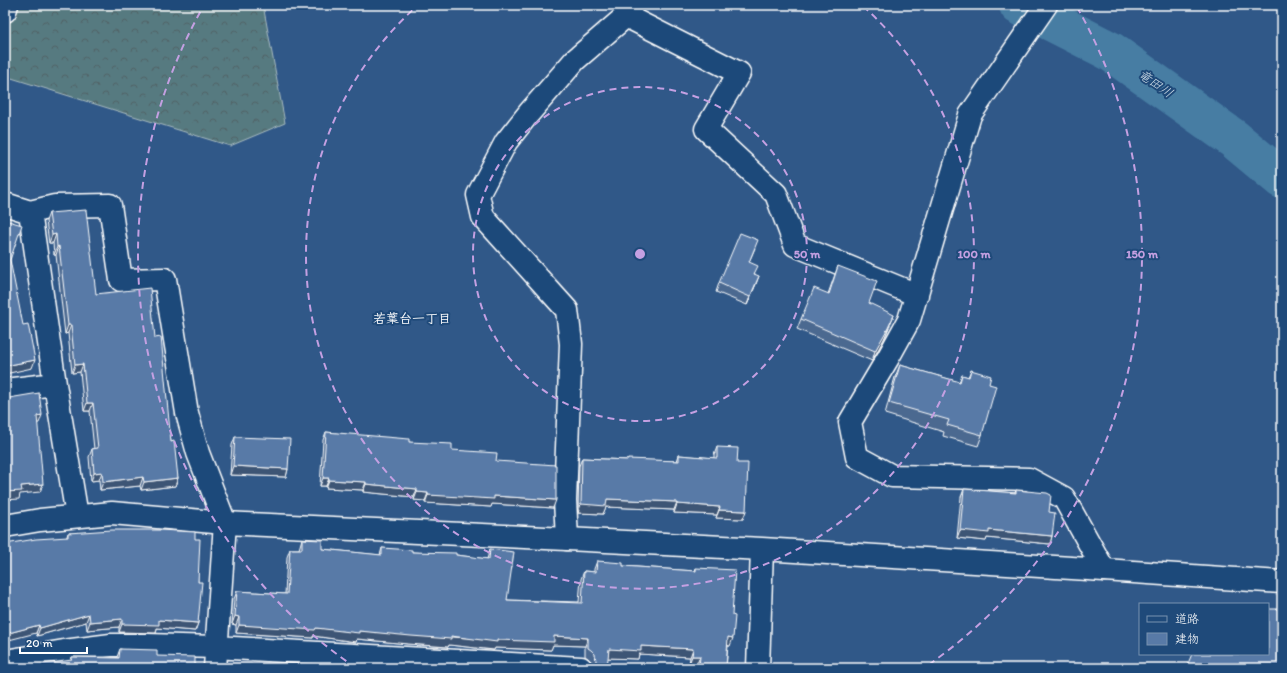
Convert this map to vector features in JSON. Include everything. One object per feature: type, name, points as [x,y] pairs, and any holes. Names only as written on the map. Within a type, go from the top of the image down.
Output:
[{"type":"street","points":[[5,11],[7,5]]},
{"type":"street","points":[[1046,5],[970,115],[909,320],[850,422],[857,457],[892,476],[1029,479],[1064,498],[1104,570]]},
{"type":"street","points":[[567,539],[565,500],[570,344],[567,310],[483,217],[478,195],[506,142],[529,113],[575,60],[629,11],[739,73],[706,129],[776,194],[795,245],[916,295]]},
{"type":"street","points":[[5,204],[30,212],[55,206],[110,205],[121,280],[165,279],[187,413],[198,453],[225,523],[215,658]]},
{"type":"street","points":[[30,212],[55,384],[77,516]]},
{"type":"street","points":[[5,390],[55,384]]},
{"type":"street","points":[[5,526],[40,520],[112,513],[225,523],[762,549],[1282,582]]},
{"type":"street","points":[[758,668],[762,549]]},
{"type":"street","points":[[5,663],[11,660],[64,651],[112,645],[147,645],[215,658],[581,668]]},
{"type":"green space","points":[[5,5],[263,5],[285,123],[230,146],[5,76]]},
{"type":"building","points":[[86,210],[96,294],[150,288],[155,338],[161,337],[171,442],[174,441],[178,478],[144,482],[143,477],[103,482],[102,472],[94,473],[92,449],[98,448],[93,403],[87,403],[83,364],[75,365],[71,325],[68,325],[59,246],[57,247],[56,234],[52,235],[49,213]]},
{"type":"building","points":[[5,220],[22,225],[10,260],[23,325],[28,324],[35,360],[5,366]]},
{"type":"building","points":[[740,233],[758,240],[749,262],[758,266],[754,274],[759,276],[750,297],[719,283]]},
{"type":"building","points":[[838,266],[877,281],[869,303],[894,315],[875,351],[801,319],[814,288],[829,294]]},
{"type":"building","points":[[900,365],[960,382],[962,375],[969,377],[971,370],[991,376],[989,384],[996,386],[982,435],[947,425],[949,420],[889,403]]},
{"type":"building","points":[[39,393],[42,415],[37,416],[43,484],[21,486],[22,491],[5,492],[5,401],[10,401],[9,398]]},
{"type":"building","points":[[326,432],[409,439],[409,442],[452,444],[452,450],[497,453],[496,461],[556,465],[556,500],[494,496],[494,499],[428,495],[428,493],[417,492],[417,489],[366,484],[366,482],[329,480],[329,478],[323,478]]},
{"type":"building","points":[[235,437],[290,439],[288,469],[233,466]]},
{"type":"building","points":[[717,447],[738,448],[737,463],[748,463],[746,511],[719,510],[720,507],[677,504],[677,502],[607,499],[606,506],[581,504],[582,458],[679,461],[679,455],[717,458]]},
{"type":"building","points":[[964,489],[1016,493],[1016,490],[1047,493],[1051,495],[1049,512],[1055,513],[1052,536],[989,530],[989,533],[960,530]]},
{"type":"building","points":[[112,530],[195,532],[195,539],[200,539],[198,582],[202,582],[198,623],[159,620],[159,625],[122,624],[122,619],[90,622],[89,614],[40,628],[39,625],[5,634],[5,544],[36,539],[68,537],[68,533]]},
{"type":"building","points":[[302,539],[322,540],[322,549],[382,555],[382,548],[412,550],[412,552],[456,553],[456,555],[489,559],[490,549],[514,552],[507,600],[582,603],[584,571],[596,572],[597,561],[623,563],[623,566],[696,571],[696,568],[735,570],[732,615],[735,616],[733,638],[728,637],[726,668],[699,668],[700,656],[692,656],[693,649],[641,646],[641,651],[609,649],[607,668],[593,668],[596,661],[595,654],[588,648],[588,638],[554,636],[554,642],[497,640],[497,642],[451,636],[451,639],[359,631],[359,633],[316,628],[315,630],[239,625],[239,617],[235,616],[237,591],[287,594],[290,549],[302,549]]},
{"type":"building","points":[[1269,609],[1282,609],[1282,668],[1186,668],[1192,655],[1269,655]]},
{"type":"building","points":[[120,649],[157,650],[157,656],[195,657],[195,668],[14,668],[72,660],[72,657],[119,658]]},
{"type":"waterway","name":"竜田川","points":[[1019,5],[1110,51],[1234,139],[1282,179]]},
{"type":"district","name":"若葉台一丁目","points":[[412,318]]}]
